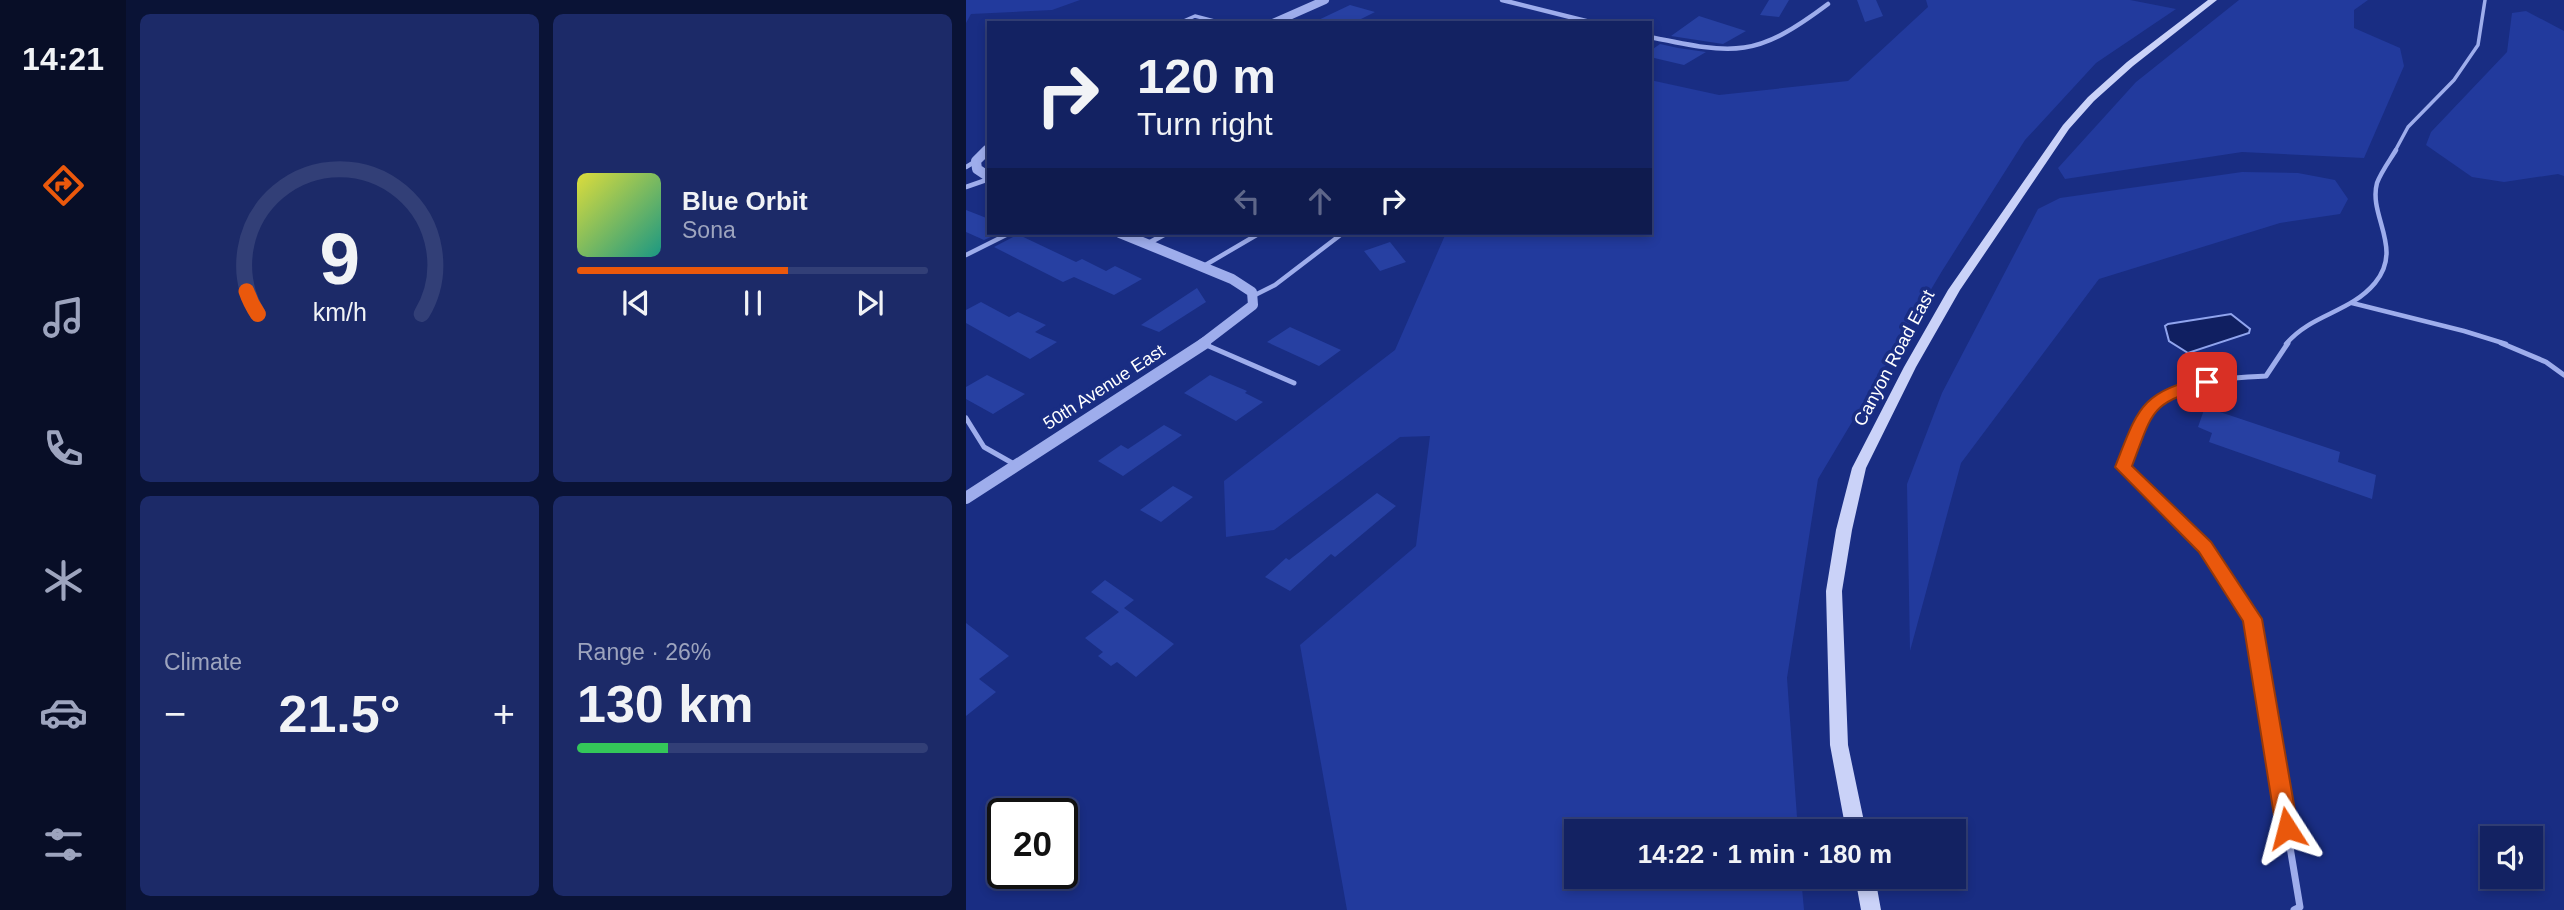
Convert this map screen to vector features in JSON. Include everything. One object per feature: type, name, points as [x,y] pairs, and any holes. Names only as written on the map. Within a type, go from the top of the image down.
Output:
[{"type":"main road","name":"Canyon Road East","points":[[1854,819],[1839,745],[1834,591],[1844,530],[1859,468],[1910,367],[1954,290],[2049,150],[2091,99],[2130,64],[2213,0]]},
{"type":"main road","points":[[1867,889],[1871,910]]},
{"type":"street","points":[[1278,21],[1325,0]]},
{"type":"street","points":[[1502,0],[1586,21]]},
{"type":"street","points":[[1652,37],[1715,50],[1760,47],[1781,39],[1828,4]]},
{"type":"street","points":[[987,150],[969,163],[987,176]]},
{"type":"street","points":[[1125,235],[1232,279],[1248,289],[1254,298]]},
{"type":"street","points":[[1147,244],[1163,235]]},
{"type":"street","name":"50th Avenue East","points":[[966,498],[1238,321],[1253,305],[1254,298]]},
{"type":"lane","points":[[2294,910],[2300,907],[2252,619],[2205,547],[2123,467],[2143,415],[2160,398],[2188,386],[2226,378],[2266,376],[2277,356],[2299,329],[2352,303],[2376,282],[2388,253],[2377,184],[2408,127],[2454,80],[2478,45],[2485,0]]},
{"type":"lane","points":[[1184,21],[1195,16],[1214,21]]},
{"type":"lane","points":[[966,187],[987,179]]},
{"type":"lane","points":[[966,255],[1006,235]]},
{"type":"lane","points":[[1202,267],[1257,235]]},
{"type":"lane","points":[[1254,298],[1340,235]]},
{"type":"lane","points":[[2352,303],[2536,355],[2564,375]]},
{"type":"lane","points":[[1204,344],[1294,383]]},
{"type":"lane","points":[[966,418],[975,439],[994,456],[1017,465]]},
{"type":"shaded area","points":[[966,0],[1080,0],[1052,10],[971,14],[966,23]]},
{"type":"shaded area","points":[[1926,0],[2130,0],[2176,9],[2096,63],[2025,140],[1942,271],[1818,479],[1787,678],[1797,819],[1564,819],[1564,889],[1802,889],[1804,910],[1347,910],[1300,645],[1416,546],[1430,436],[1400,437],[1274,530],[1226,537],[1224,481],[1395,350],[1445,235],[1652,235],[1652,80],[1719,95],[1848,81],[1928,7]]},
{"type":"shaded area","points":[[2239,0],[2368,0],[2354,10],[2354,28],[2400,48],[2404,66],[2364,158],[2242,152],[2065,179],[2058,168],[2136,82]]},
{"type":"shaded area","points":[[2526,11],[2564,31],[2564,176],[2558,174],[2504,182],[2472,177],[2426,145],[2431,132],[2507,52],[2512,13]]},
{"type":"shaded area","points":[[2242,172],[2298,173],[2335,180],[2348,199],[2340,214],[2280,223],[2099,279],[1961,463],[1910,651],[1907,484],[1942,393],[2038,209],[2060,198]]},
{"type":"shaded area","points":[[2231,314],[2250,329],[2249,333],[2188,353],[2169,341],[2165,326],[2168,324]]},
{"type":"building","points":[[1769,0],[1789,0],[1779,17],[1760,15]]},
{"type":"building","points":[[1857,0],[1876,0],[1883,16],[1865,22]]},
{"type":"building","points":[[1350,5],[1375,12],[1357,21],[1316,21]]},
{"type":"building","points":[[1699,16],[1746,31],[1723,44],[1671,36]]},
{"type":"building","points":[[1660,44],[1706,52],[1684,65],[1652,57],[1652,50]]},
{"type":"building","points":[[966,210],[987,218],[987,235],[995,235],[984,240],[966,232]]},
{"type":"building","points":[[1019,235],[1076,262],[1082,259],[1106,271],[1115,266],[1142,279],[1114,295],[1074,277],[1063,282],[994,247]]},
{"type":"building","points":[[1390,242],[1406,262],[1380,271],[1364,251]]},
{"type":"building","points":[[1197,288],[1206,302],[1159,332],[1141,325]]},
{"type":"building","points":[[981,302],[1009,317],[1018,312],[1046,325],[1035,332],[1057,342],[1030,359],[966,323],[966,310]]},
{"type":"building","points":[[1290,327],[1341,350],[1319,366],[1267,342]]},
{"type":"building","points":[[987,375],[1025,394],[993,414],[966,399],[966,387]]},
{"type":"building","points":[[1210,375],[1247,391],[1245,393],[1263,402],[1236,421],[1184,393]]},
{"type":"building","points":[[2205,407],[2340,452],[2338,462],[2376,475],[2372,499],[2209,442],[2212,433],[2198,427]]},
{"type":"building","points":[[1164,425],[1182,435],[1123,476],[1098,461],[1121,445],[1128,449]]},
{"type":"building","points":[[1173,486],[1193,497],[1161,522],[1140,510]]},
{"type":"building","points":[[1377,493],[1396,506],[1335,557],[1331,554],[1290,591],[1265,577],[1286,558],[1289,560]]},
{"type":"building","points":[[1105,580],[1134,600],[1124,608],[1174,644],[1136,677],[1117,662],[1111,666],[1098,656],[1103,652],[1085,638],[1119,612],[1091,592]]},
{"type":"building","points":[[966,623],[1009,656],[979,679],[996,692],[966,716]]},
{"type":"route","points":[[2207,382],[2188,386],[2160,398],[2143,415],[2123,467],[2205,547],[2252,619],[2287,828]]}]
